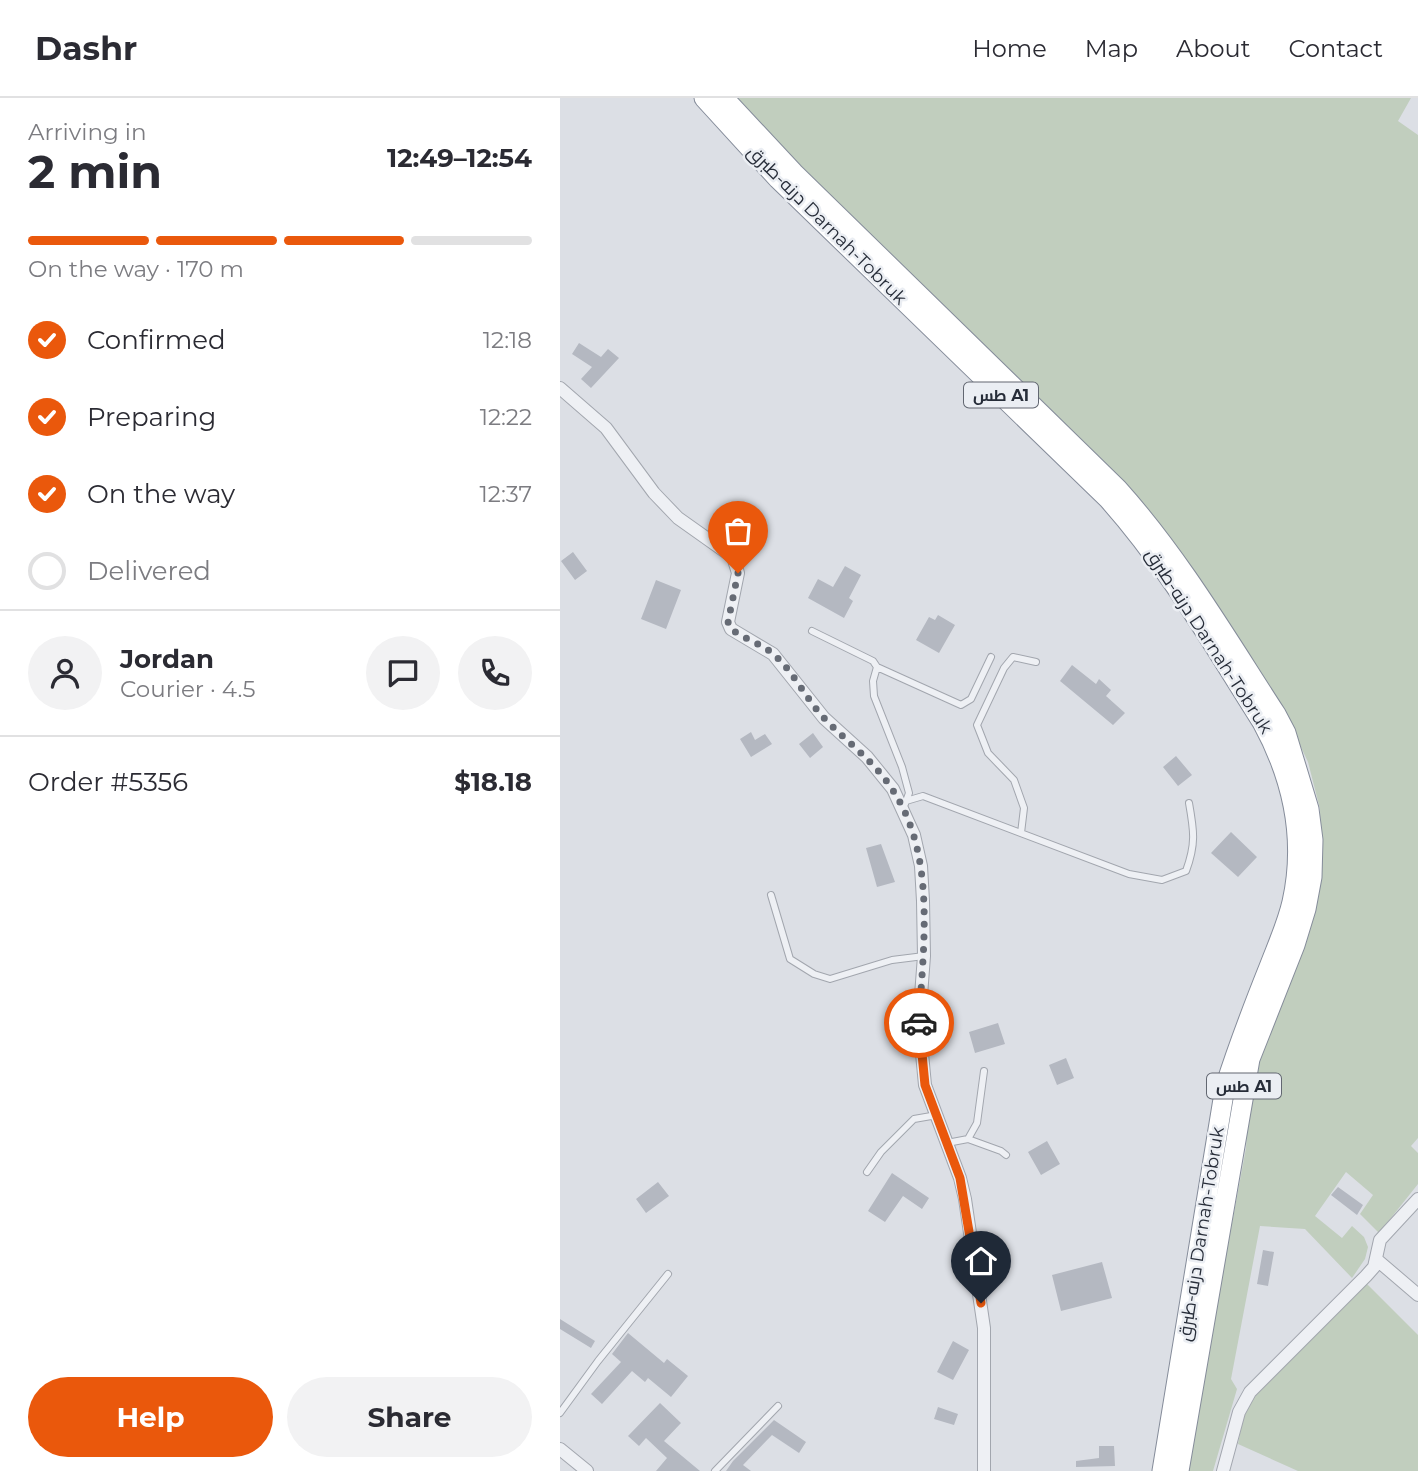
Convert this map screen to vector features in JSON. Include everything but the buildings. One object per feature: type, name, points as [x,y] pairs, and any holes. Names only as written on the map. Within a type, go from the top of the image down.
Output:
[{"type":"highway","name":"درنه-طبرق Darnah-Tobruk","points":[[704,98],[778,179],[1098,489],[1139,534],[1171,578],[1262,722],[1287,780],[1296,810],[1298,836],[1292,903],[1225,1087],[1162,1471]]},
{"type":"highway","name":"درنه-طبرق Darnah-Tobruk","points":[[724,98],[794,173],[1118,489],[1150,525],[1183,570],[1286,733],[1301,779],[1312,830],[1312,877],[1295,945],[1250,1059],[1179,1471]]},
{"type":"street","points":[[560,388],[607,428],[654,494],[678,518],[733,557],[738,573],[728,622],[731,629],[773,654],[824,718],[867,757],[904,805],[921,866],[924,956],[919,1022],[925,1085],[965,1199],[984,1328],[984,1471]]},
{"type":"street","points":[[1223,1471],[1239,1412],[1250,1392],[1374,1267],[1380,1240],[1418,1199]]},
{"type":"street","points":[[1376,1259],[1418,1295]]},
{"type":"street","points":[[560,1449],[587,1471]]},
{"type":"lane","points":[[812,631],[873,661],[877,667],[961,705],[971,699],[991,657]]},
{"type":"lane","points":[[1021,833],[1024,808],[1014,780],[988,753],[977,725],[1004,668],[1013,657],[1036,662]]},
{"type":"lane","points":[[877,667],[873,696],[902,767],[909,793],[904,805]]},
{"type":"lane","points":[[904,805],[923,796],[1129,874],[1162,880],[1186,871],[1194,850],[1195,832],[1189,803]]},
{"type":"lane","points":[[771,895],[790,959],[814,974],[831,979],[892,960],[924,956]]},
{"type":"lane","points":[[968,1139],[978,1123],[984,1071]]},
{"type":"lane","points":[[867,1172],[881,1152],[914,1119],[937,1115]]},
{"type":"lane","points":[[947,1143],[968,1139],[1001,1151],[1006,1156]]},
{"type":"lane","points":[[560,1413],[668,1274]]},
{"type":"lane","points":[[715,1471],[778,1406]]},
{"type":"green space","points":[[730,98],[1411,98],[1398,121],[1418,135],[1418,1138],[1411,1146],[1418,1153],[1418,1184],[1379,1233],[1360,1214],[1373,1195],[1346,1172],[1315,1216],[1342,1238],[1352,1226],[1364,1237],[1368,1247],[1365,1259],[1352,1278],[1305,1229],[1260,1226],[1231,1379],[1237,1389],[1213,1471],[1186,1471],[1246,1148],[1249,1091],[1321,863],[1320,809],[1308,762],[1290,724],[1181,563]]},
{"type":"green space","points":[[1365,1282],[1418,1335],[1418,1471],[1298,1471],[1238,1444],[1250,1399]]},
{"type":"way so far","points":[[738,573],[728,622],[731,629],[773,654],[824,718],[867,757],[892,789],[914,835],[921,866],[923,901],[924,956],[919,1023]]},
{"type":"route","points":[[919,1023],[925,1085],[960,1178],[981,1303]]}]
